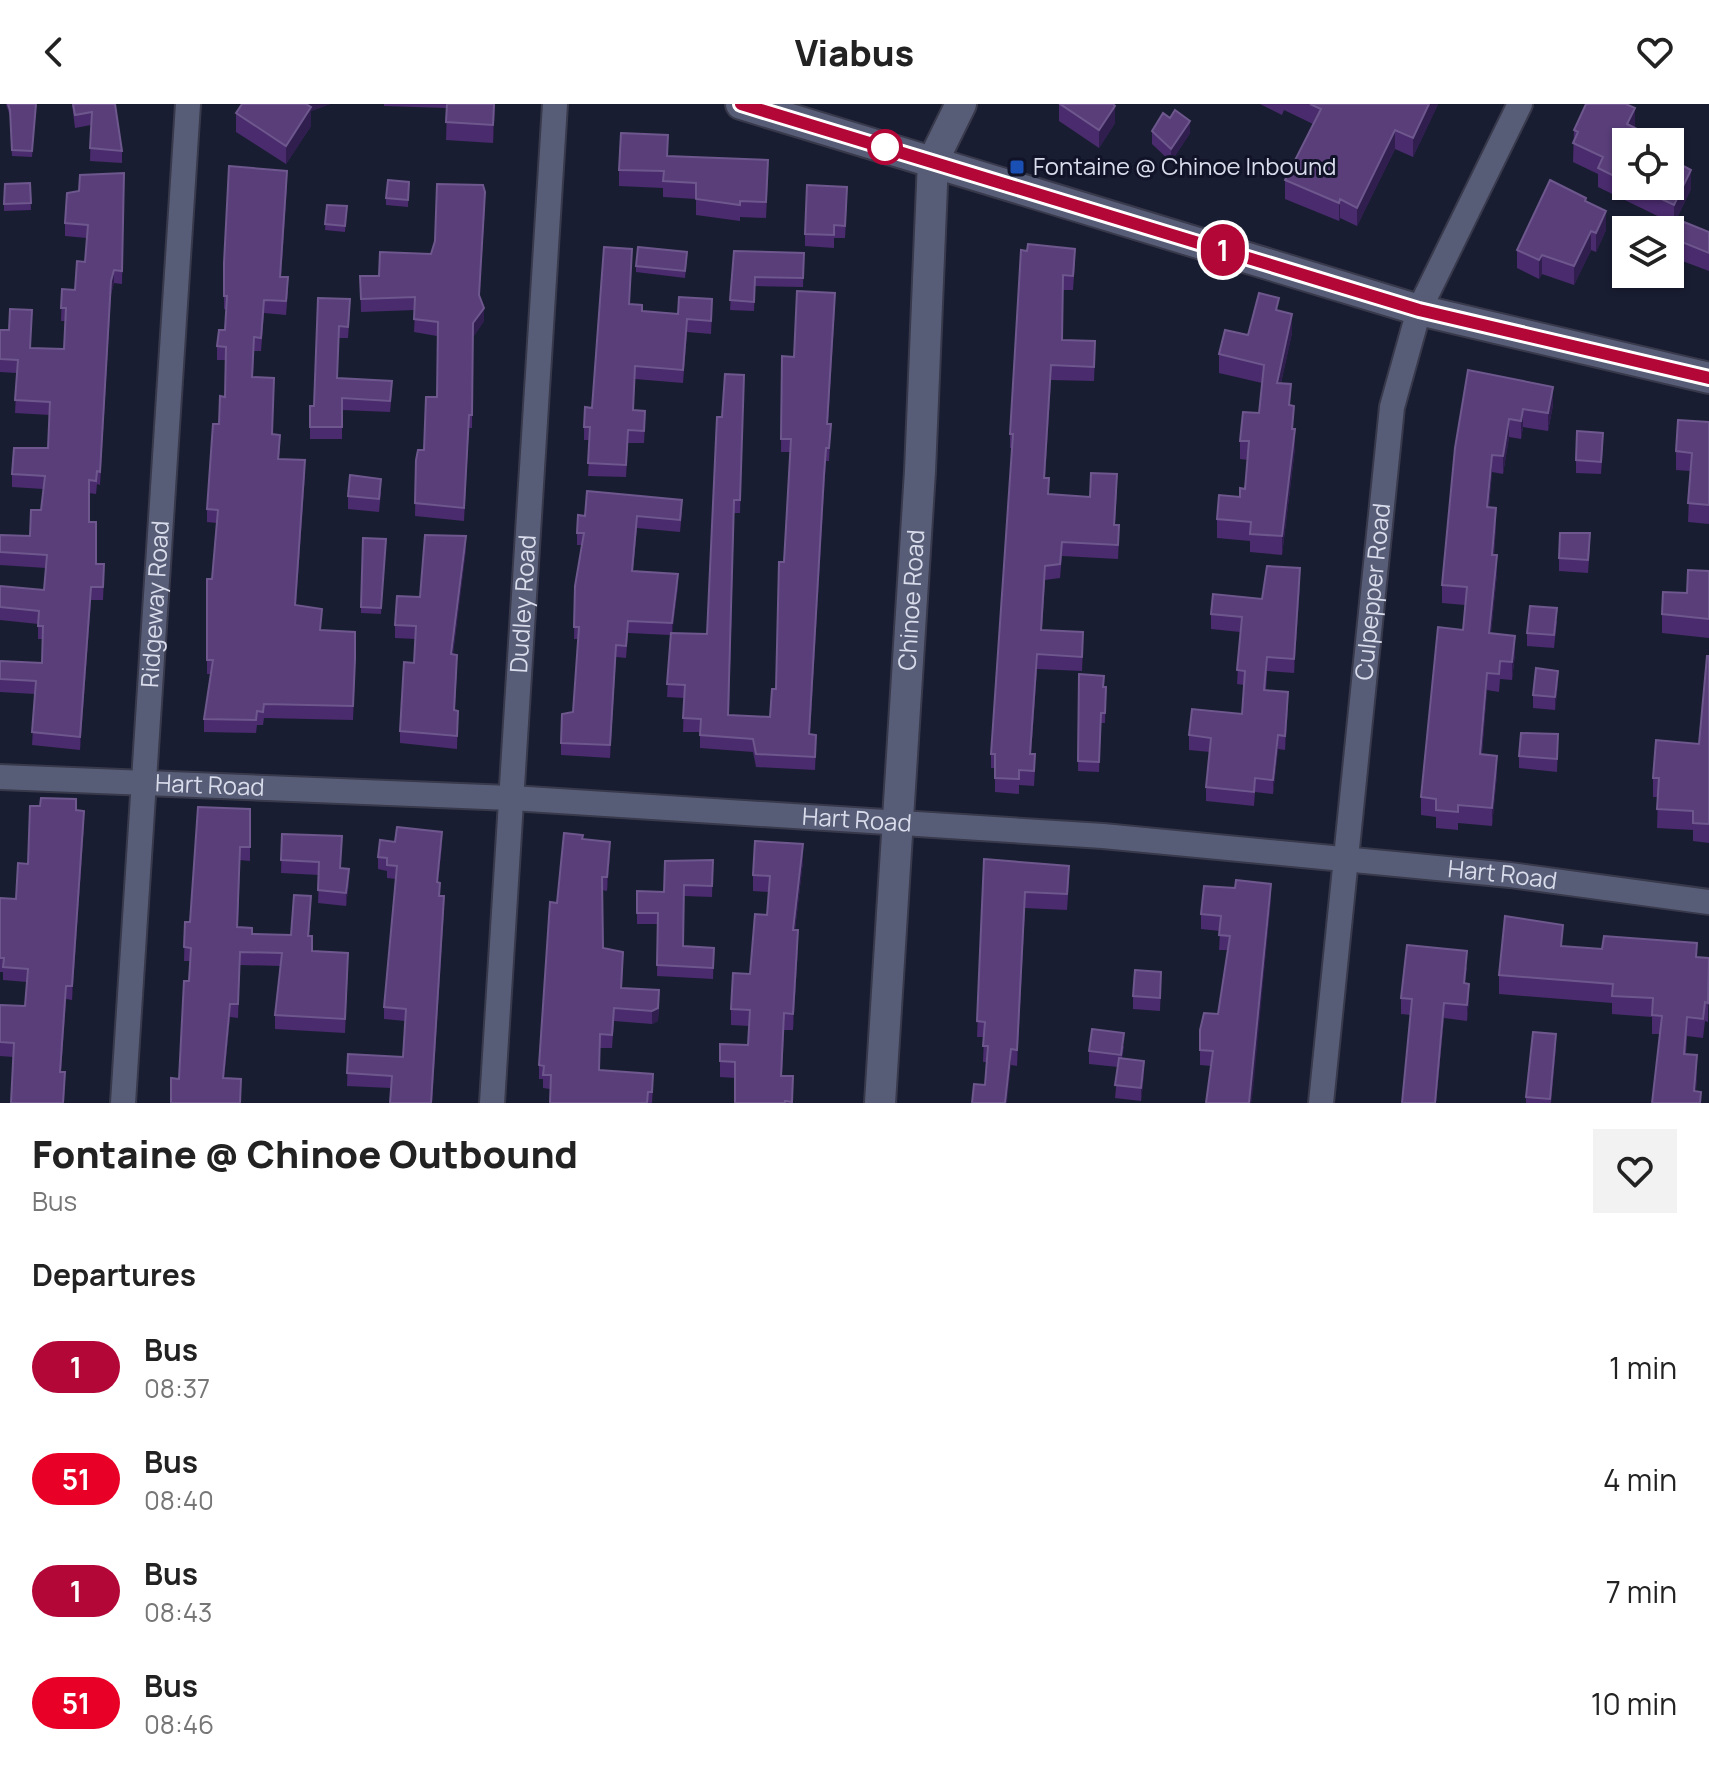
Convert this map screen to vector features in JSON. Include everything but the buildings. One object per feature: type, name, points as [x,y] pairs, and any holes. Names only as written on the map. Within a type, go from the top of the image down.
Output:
[{"type":"street","name":"Ridgeway Road","points":[[123,1103],[188,104]]},
{"type":"street","name":"Dudley Road","points":[[492,1103],[555,104]]},
{"type":"street","points":[[741,104],[1419,310],[1709,378]]},
{"type":"street","name":"Chinoe Road","points":[[880,1103],[920,471],[933,161],[961,104]]},
{"type":"street","name":"Culpepper Road","points":[[1321,1103],[1392,407],[1419,310],[1520,104]]},
{"type":"street","name":"Hart Road","points":[[0,777],[512,798],[1103,836],[1510,875],[1709,902]]},
{"type":"bus line","name":"1","points":[[741,104],[1419,310],[1709,378]]},
{"type":"place","name":"Fontaine @ Chinoe Inbound","points":[[1017,167]]}]
